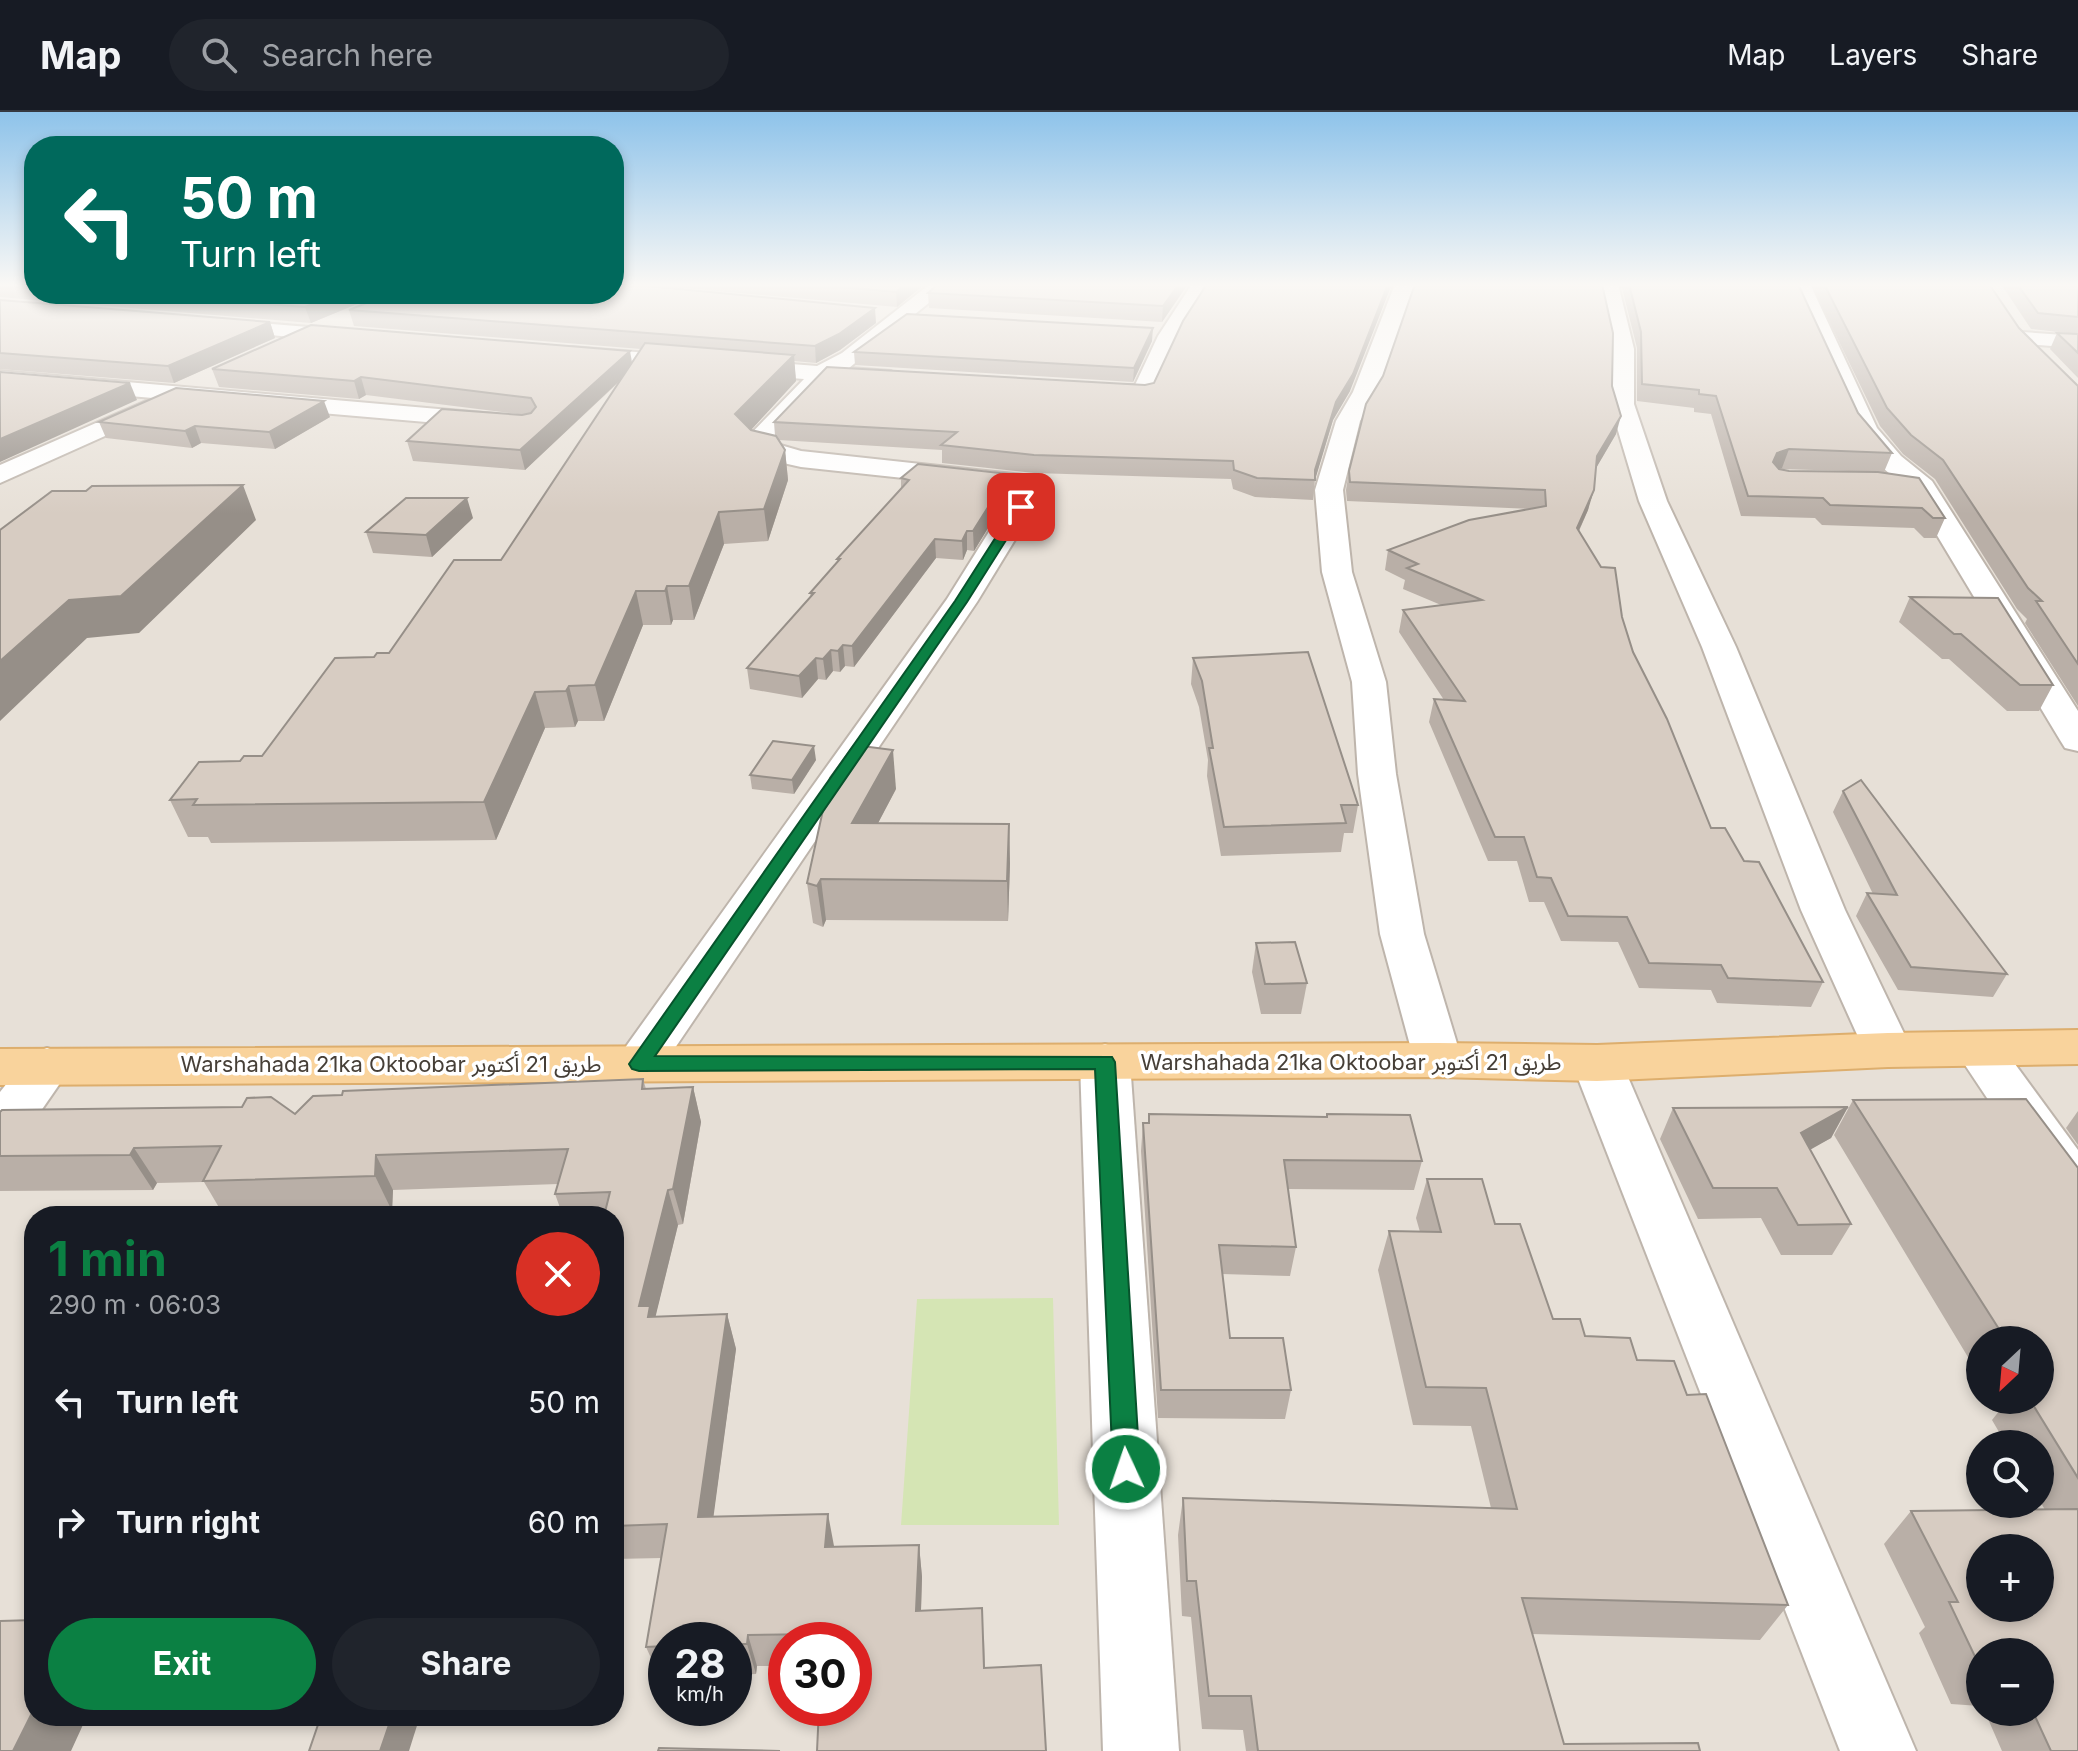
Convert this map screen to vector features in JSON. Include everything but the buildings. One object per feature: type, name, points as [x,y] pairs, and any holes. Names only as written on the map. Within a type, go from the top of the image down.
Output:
[{"type":"main road","name":"Warshahada 21ka Oktoobar طريق 21 أكتوبر","points":[[23,1067],[1438,1060],[1597,1063],[1888,1050],[2078,1047]]},
{"type":"street","points":[[662,360],[904,378]]},
{"type":"street","points":[[639,1064],[961,602],[1021,507],[1032,484],[801,459],[760,449],[755,443],[762,434],[823,372],[845,360]]},
{"type":"street","points":[[1079,389],[1144,392],[1153,360]]},
{"type":"street","points":[[1377,360],[1365,392],[1348,421],[1329,490],[1337,572],[1369,682],[1377,774],[1402,934],[1438,1060]]},
{"type":"street","points":[[1623,360],[1622,404],[1653,501],[1719,647],[1823,910],[1888,1050]]},
{"type":"street","points":[[1835,360],[1866,430],[1892,462],[1922,487],[2078,740]]},
{"type":"street","points":[[0,475],[225,373]]},
{"type":"street","points":[[0,378],[526,424]]},
{"type":"street","points":[[1871,480],[1922,487]]},
{"type":"street","points":[[1979,1050],[2078,1191]]},
{"type":"street","points":[[1105,1062],[1141,1751]]},
{"type":"street","points":[[1597,1063],[1878,1751]]},
{"type":"street","points":[[0,1130],[23,1067]]},
{"type":"shaded area","points":[[0,360],[2078,360],[2078,1751],[0,1751]]},
{"type":"green space","points":[[1053,1298],[1059,1525],[901,1525],[917,1299]]},
{"type":"route","points":[[1021,507],[961,602],[639,1064],[1105,1062],[1126,1469]]}]
